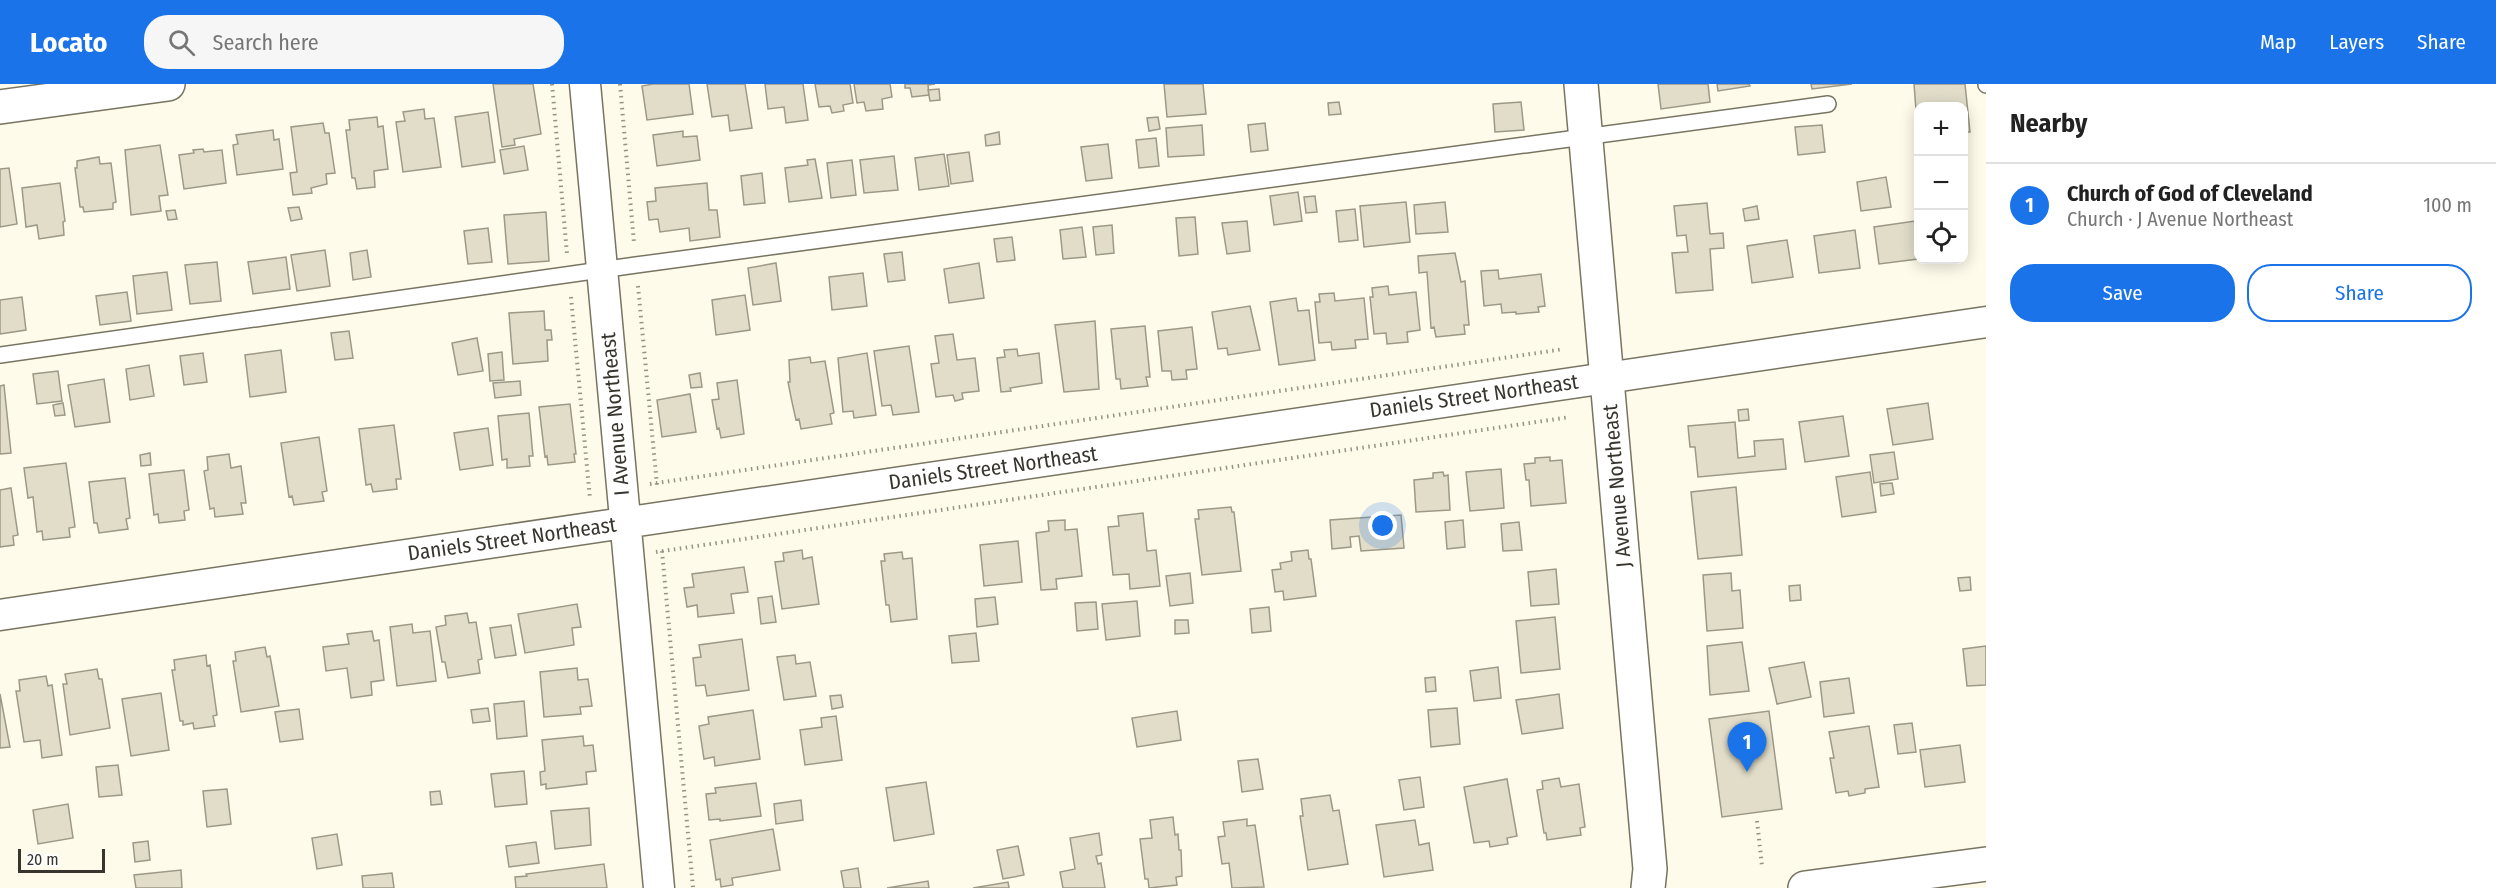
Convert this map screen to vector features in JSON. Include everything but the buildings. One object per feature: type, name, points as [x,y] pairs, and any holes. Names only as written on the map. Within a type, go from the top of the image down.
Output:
[{"type":"street","points":[[0,107],[168,84]]},
{"type":"street","name":"I Avenue Northeast","points":[[585,84],[659,888]]},
{"type":"street","name":"J Avenue Northeast","points":[[1581,84],[1650,868],[1648,888]]},
{"type":"street","name":"Daniels Street Northeast","points":[[0,615],[1607,376],[1986,322]]},
{"type":"street","points":[[1805,888],[1909,881],[1986,864]]},
{"type":"lane","points":[[0,355],[602,270],[1828,104]]},
{"type":"path","points":[[644,485],[1564,349]]},
{"type":"path","points":[[662,552],[1570,417]]},
{"type":"path","points":[[661,545],[693,888]]},
{"type":"path","points":[[1757,821],[1762,866]]},
{"type":"place","name":"Church of God of Cleveland","points":[[1747,772]]}]
